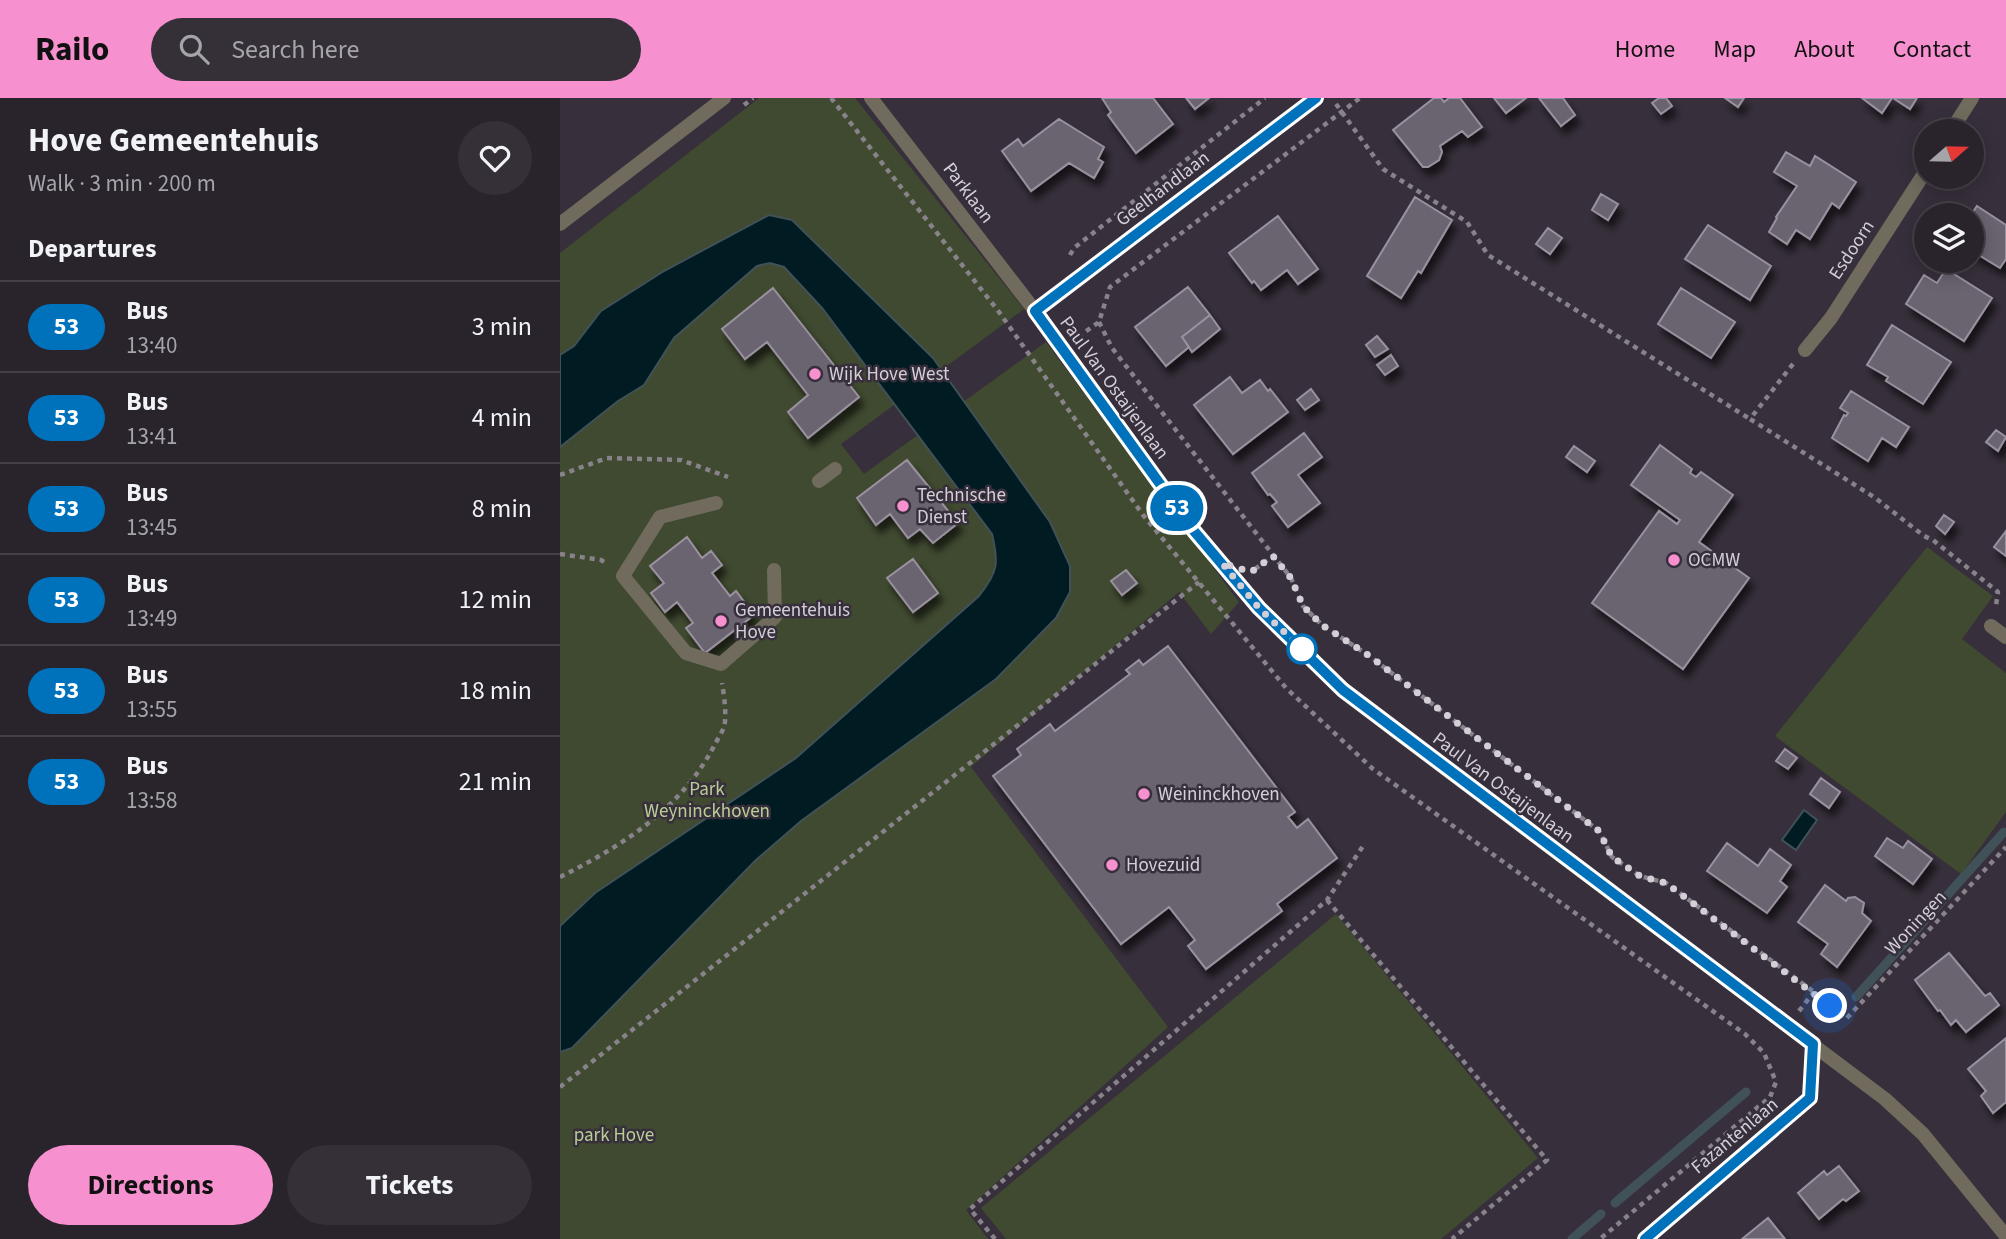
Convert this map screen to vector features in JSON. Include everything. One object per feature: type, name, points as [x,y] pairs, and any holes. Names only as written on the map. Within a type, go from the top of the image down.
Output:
[{"type":"street","points":[[560,224],[724,98]]},
{"type":"street","name":"Parklaan","points":[[871,98],[1035,311]]},
{"type":"street","name":"Geelhandlaan","points":[[1035,311],[1315,98]]},
{"type":"street","points":[[1959,119],[1972,98]]},
{"type":"street","name":"Esdoorn","points":[[1804,350],[1831,318],[1914,189]]},
{"type":"street","name":"Paul Van Ostaijenlaan","points":[[1035,311],[1194,531],[1259,608],[1343,690],[1885,1099],[1923,1134],[2006,1236]]},
{"type":"street","points":[[819,481],[835,469]]},
{"type":"street","points":[[716,503],[660,517],[623,576],[686,653],[721,664],[775,617],[774,570]]},
{"type":"street","points":[[1991,626],[2006,637]]},
{"type":"street","name":"Fazantenlaan","points":[[1644,1239],[1810,1098],[1813,1044]]},
{"type":"path","points":[[831,98],[999,312],[1038,367]]},
{"type":"path","points":[[1068,258],[1074,248],[1265,98]]},
{"type":"path","points":[[1332,98],[1383,169],[1467,222],[1488,255],[1874,498],[1933,540],[1998,592],[1991,626]]},
{"type":"path","points":[[560,1087],[1222,563],[1251,572],[1273,556],[1112,348],[1099,322],[1110,288],[1360,98]]},
{"type":"path","points":[[999,312],[1023,296]]},
{"type":"path","points":[[1750,419],[1804,350]]},
{"type":"path","points":[[560,475],[607,458],[681,460],[728,477]]},
{"type":"path","points":[[560,554],[601,559],[623,576]]},
{"type":"path","name":"Woningen","points":[[1273,556],[1291,578],[1303,606],[1322,625],[1368,655],[1599,831],[1612,857],[1640,876],[1666,883],[1814,992],[1846,1019],[2006,847]]},
{"type":"path","points":[[560,877],[601,856],[666,811],[709,756],[726,724],[723,684],[686,653]]},
{"type":"path","points":[[995,1239],[970,1209],[1327,900],[1365,844]]},
{"type":"path","points":[[1327,900],[1547,1160],[1452,1239]]},
{"type":"path","points":[[1600,1239],[1770,1097],[1776,1082],[1764,1054]]},
{"type":"green space","name":"Park Weyninckhoven","points":[[759,98],[855,98],[1024,309],[841,444],[864,474],[1046,342],[1239,602],[1211,634],[1179,592],[971,767],[1168,1027],[966,1210],[988,1239],[560,1239],[560,253]],"holes":[[[773,288],[859,397],[808,438],[788,412],[808,395],[767,342],[745,358],[722,329]],[[907,461],[958,523],[933,543],[920,529],[908,537],[890,514],[876,524],[857,498]],[[687,538],[702,558],[711,551],[722,565],[712,573],[730,596],[736,592],[754,615],[705,653],[687,628],[693,623],[677,602],[665,612],[651,594],[664,583],[651,566]]]},
{"type":"green space","points":[[1927,547],[1993,596],[1962,639],[2006,673],[2006,812],[1961,874],[1775,736]]},
{"type":"green space","points":[[1336,914],[1538,1158],[1441,1239],[1006,1239],[981,1208]]},
{"type":"water","points":[[769,215],[792,220],[933,358],[1050,522],[1070,566],[1070,592],[1056,618],[996,679],[801,821],[756,860],[572,1048],[560,1052],[560,926],[595,893],[796,758],[979,596],[995,567],[996,553],[992,534],[822,308],[784,267],[770,263],[757,266],[674,338],[644,385],[618,401],[560,447],[560,355],[574,346],[601,311],[664,271]]},
{"type":"water","points":[[1804,810],[1817,820],[1796,850],[1782,840]]},
{"type":"building","points":[[1102,98],[1153,98],[1173,124],[1136,153],[1108,115],[1111,112]]},
{"type":"building","points":[[1186,98],[1209,98],[1195,109]]},
{"type":"building","points":[[1434,98],[1441,98],[1444,102],[1449,98],[1460,98],[1482,127],[1468,137],[1462,131],[1440,146],[1442,152],[1439,160],[1423,167],[1393,130]]},
{"type":"building","points":[[1494,98],[1526,98],[1506,113]]},
{"type":"building","points":[[1539,98],[1563,98],[1575,115],[1561,126]]},
{"type":"building","points":[[1659,98],[1666,98],[1672,106],[1661,114],[1652,103]]},
{"type":"building","points":[[1725,98],[1744,98],[1738,107]]},
{"type":"building","points":[[1862,98],[1892,98],[1882,113]]},
{"type":"building","points":[[1893,98],[1917,98],[1910,109]]},
{"type":"building","points":[[1059,119],[1104,147],[1098,159],[1103,162],[1094,178],[1069,163],[1031,191],[1002,151],[1018,139],[1023,146]]},
{"type":"building","points":[[1786,152],[1810,166],[1815,156],[1856,182],[1839,208],[1832,203],[1810,239],[1796,230],[1787,244],[1769,232],[1797,186],[1774,172]]},
{"type":"building","points":[[1601,194],[1618,204],[1608,220],[1592,210]]},
{"type":"building","points":[[1415,197],[1452,220],[1421,273],[1418,271],[1401,298],[1367,276]]},
{"type":"building","points":[[1984,211],[2006,225],[2006,259],[2000,268],[1984,258]]},
{"type":"building","points":[[1278,216],[1318,269],[1298,284],[1287,270],[1261,290],[1254,281],[1252,283],[1229,253]]},
{"type":"building","points":[[1708,225],[1771,266],[1750,300],[1685,259]]},
{"type":"building","points":[[1548,228],[1562,238],[1550,254],[1536,244]]},
{"type":"building","points":[[1943,273],[1952,273],[1992,298],[1964,341],[1906,304],[1924,275],[1937,283]]},
{"type":"building","points":[[1188,287],[1210,315],[1182,337],[1189,347],[1166,366],[1135,327]]},
{"type":"building","points":[[773,288],[859,397],[808,438],[788,412],[808,395],[767,342],[745,359],[722,329]]},
{"type":"building","points":[[1681,288],[1735,322],[1711,358],[1658,324]]},
{"type":"building","points":[[1210,315],[1220,329],[1192,352],[1182,337]]},
{"type":"building","points":[[1892,325],[1951,362],[1923,404],[1886,381],[1888,377],[1867,365]]},
{"type":"building","points":[[1377,336],[1388,349],[1375,357],[1366,345]]},
{"type":"building","points":[[1391,355],[1398,366],[1385,375],[1377,365]]},
{"type":"building","points":[[1230,377],[1242,393],[1260,380],[1288,412],[1233,454],[1194,405]]},
{"type":"building","points":[[1311,389],[1319,400],[1305,410],[1297,400]]},
{"type":"building","points":[[1851,391],[1909,427],[1896,447],[1882,438],[1868,461],[1832,438],[1844,415],[1848,413],[1840,408]]},
{"type":"building","points":[[1996,430],[2006,437],[1998,451],[1986,442]]},
{"type":"building","points":[[1304,433],[1322,457],[1298,475],[1320,503],[1288,527],[1272,506],[1277,502],[1268,495],[1252,473]]},
{"type":"building","name":"OCMW","points":[[1660,445],[1692,469],[1690,473],[1696,477],[1701,472],[1733,495],[1699,542],[1749,578],[1683,669],[1592,603],[1659,511],[1677,524],[1680,520],[1631,485]]},
{"type":"building","points":[[1574,446],[1595,461],[1587,472],[1566,457]]},
{"type":"building","name":"Technische Dienst","points":[[907,460],[958,523],[933,543],[920,529],[908,538],[890,514],[876,525],[857,498]]},
{"type":"building","points":[[1944,515],[1954,522],[1945,534],[1936,526]]},
{"type":"building","points":[[2006,531],[2006,556],[1994,547]]},
{"type":"building","points":[[687,537],[702,558],[711,551],[722,565],[712,573],[730,596],[736,591],[754,615],[705,653],[686,628],[693,623],[677,602],[665,612],[651,593],[664,583],[650,566]]},
{"type":"building","points":[[913,559],[938,593],[913,612],[887,578]]},
{"type":"building","points":[[1126,570],[1137,583],[1122,595],[1111,581]]},
{"type":"building","name":"Weininckhoven","points":[[1168,646],[1295,812],[1288,817],[1297,828],[1308,819],[1337,858],[1277,904],[1282,911],[1206,969],[1188,946],[1195,940],[1169,907],[1121,944],[993,776],[1021,755],[1017,749],[1050,724],[1055,731],[1130,674],[1126,670],[1139,660],[1143,665]]},
{"type":"building","points":[[1785,749],[1797,758],[1788,769],[1776,761]]},
{"type":"building","points":[[1821,778],[1840,792],[1829,808],[1810,794]]},
{"type":"building","points":[[1887,838],[1903,848],[1908,841],[1932,859],[1913,884],[1875,856]]},
{"type":"building","points":[[1727,843],[1758,866],[1770,849],[1791,865],[1780,881],[1787,887],[1767,913],[1707,871]]},
{"type":"building","points":[[1825,885],[1846,901],[1855,897],[1864,903],[1862,913],[1871,921],[1837,967],[1821,954],[1828,944],[1798,922]]},
{"type":"building","points":[[1949,953],[1985,996],[1990,993],[1999,1005],[1966,1032],[1956,1020],[1951,1025],[1915,980]]},
{"type":"building","points":[[2006,1038],[2006,1102],[1993,1113],[1981,1096],[1986,1091],[1968,1069]]},
{"type":"building","points":[[1839,1166],[1859,1191],[1846,1201],[1843,1199],[1819,1219],[1798,1193],[1824,1171],[1827,1175]]},
{"type":"building","points":[[1768,1218],[1785,1239],[1742,1239]]},
{"type":"waterway","points":[[1856,997],[2004,832]]},
{"type":"waterway","points":[[1615,1203],[1746,1092]]},
{"type":"waterway","points":[[1572,1239],[1601,1214]]},
{"type":"bus line","name":"53","points":[[1316,98],[1035,311],[1194,531],[1259,608],[1343,690],[1813,1044],[1810,1098],[1645,1239]]},
{"type":"place","name":"Wijk Hove West","points":[[815,374]]},
{"type":"place","name":"Technische Dienst","points":[[903,506]]},
{"type":"place","name":"OCMW","points":[[1674,560]]},
{"type":"place","name":"Gemeentehuis Hove","points":[[721,621]]},
{"type":"place","name":"Weininckhoven","points":[[1144,794]]},
{"type":"place","name":"Hovezuid","points":[[1112,865]]},
{"type":"route","points":[[1302,649],[1259,608],[1222,563],[1251,572],[1273,556],[1291,578],[1303,606],[1322,625],[1368,655],[1599,831],[1612,857],[1640,876],[1666,883],[1830,1006]]},
{"type":"park label","name":"park Hove","points":[[614,1135]]}]
